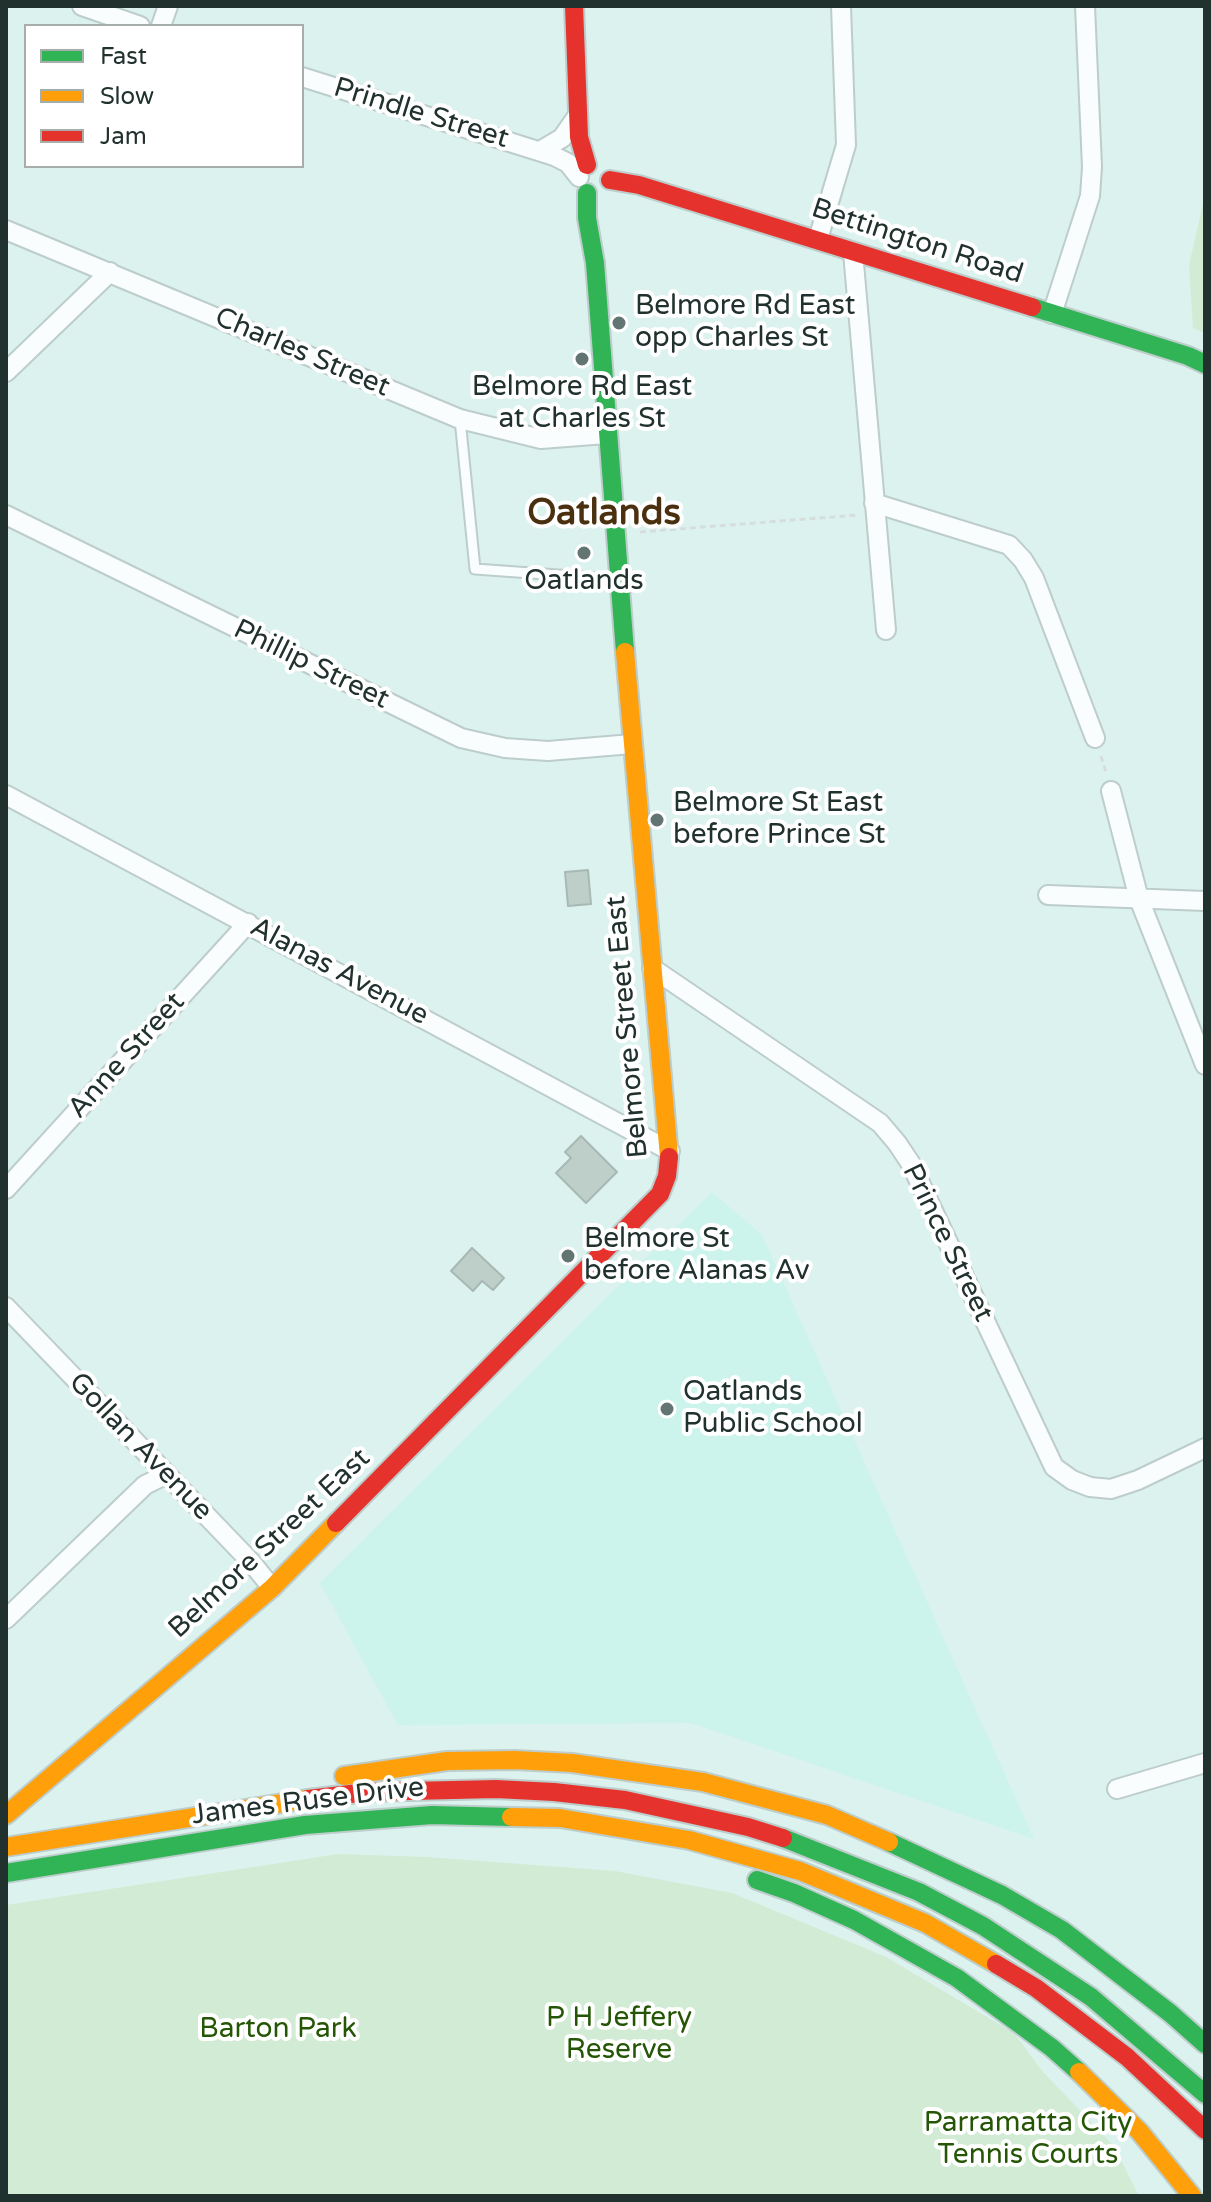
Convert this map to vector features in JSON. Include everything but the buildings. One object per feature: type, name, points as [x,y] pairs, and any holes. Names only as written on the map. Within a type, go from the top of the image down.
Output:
[{"type":"main road","points":[[574,6],[584,178],[602,193],[610,180],[603,166],[584,178]]},
{"type":"main road","name":"Belmore Street East","points":[[6,1815],[272,1588],[660,1194],[667,1176],[670,1151],[618,579],[595,263],[584,178]]},
{"type":"main road","name":"Bettington Road","points":[[610,180],[639,185],[818,239],[1205,364]]},
{"type":"main road","points":[[65,1837],[112,1815],[447,1761],[572,1763],[703,1782],[827,1815],[1002,1895],[1062,1930],[1158,2003],[1205,2044]]},
{"type":"main road","name":"James Ruse Drive","points":[[6,1847],[367,1792],[496,1789],[625,1800],[748,1827],[807,1846],[919,1892],[1035,1958],[1091,1997],[1205,2094]]},
{"type":"main road","name":"James Ruse Drive","points":[[6,1873],[348,1819],[432,1815],[560,1818],[689,1840],[800,1871],[925,1923],[1036,1988],[1127,2057],[1205,2130]]},
{"type":"main road","points":[[348,1819],[557,1834],[695,1861]]},
{"type":"main road","points":[[736,1873],[794,1893],[854,1920],[957,1978],[1052,2048],[1100,2092],[1139,2131],[1192,2196]]},
{"type":"street","points":[[82,6],[134,24]]},
{"type":"street","points":[[818,239],[846,145],[841,6]]},
{"type":"street","points":[[1052,314],[1090,196],[1092,167],[1085,6]]},
{"type":"street","name":"Prindle Street","points":[[304,78],[540,151],[568,163],[584,178]]},
{"type":"street","points":[[540,151],[562,138],[578,115]]},
{"type":"street","name":"Charles Street","points":[[6,230],[460,419],[541,439],[606,434]]},
{"type":"street","points":[[853,252],[886,630]]},
{"type":"street","points":[[6,372],[110,272]]},
{"type":"street","points":[[874,503],[1009,545],[1034,578],[1095,738]]},
{"type":"street","name":"Phillip Street","points":[[6,515],[461,738],[505,748],[548,751],[632,744]]},
{"type":"street","points":[[1111,791],[1139,899],[1205,1065]]},
{"type":"street","name":"Alanas Avenue","points":[[6,795],[670,1151]]},
{"type":"street","points":[[1048,895],[1205,901]]},
{"type":"street","name":"Anne Street","points":[[6,1189],[248,923]]},
{"type":"street","name":"Prince Street","points":[[652,968],[880,1123],[897,1143],[911,1164],[1054,1467],[1072,1480],[1090,1487],[1111,1489],[1138,1480],[1205,1448]]},
{"type":"street","name":"Gollan Avenue","points":[[6,1307],[252,1563],[272,1588]]},
{"type":"street","points":[[6,1619],[145,1485],[167,1474]]},
{"type":"street","points":[[1117,1789],[1205,1763]]},
{"type":"lane","points":[[460,419],[475,569],[618,579]]},
{"type":"path","points":[[640,532],[857,515]]},
{"type":"path","points":[[1095,738],[1111,791]]},
{"type":"shaded area","name":"Oatlands Public School","points":[[712,1192],[762,1235],[1034,1839],[691,1723],[398,1725],[320,1583]]},
{"type":"green space","points":[[1205,195],[1205,333],[1193,328],[1189,265]]},
{"type":"green space","points":[[338,1854],[427,1857],[615,1871],[732,1893],[886,1957],[1014,2033],[1043,2072],[1114,2146],[1139,2196],[6,2196],[6,1905]]},
{"type":"traffic: fast","points":[[587,193],[625,652]]},
{"type":"traffic: fast","points":[[1032,307],[1205,364]]},
{"type":"traffic: fast","points":[[6,1873],[305,1825],[432,1815],[511,1817]]},
{"type":"traffic: fast","points":[[783,1838],[919,1892],[983,1926],[1091,1997],[1205,2094]]},
{"type":"traffic: fast","points":[[889,1842],[1002,1895],[1062,1930],[1170,2013],[1205,2044]]},
{"type":"traffic: fast","points":[[757,1880],[854,1920],[957,1978],[1052,2048],[1079,2072]]},
{"type":"traffic: slow","points":[[625,652],[669,1157]]},
{"type":"traffic: slow","points":[[6,1815],[272,1588],[336,1523]]},
{"type":"traffic: slow","points":[[344,1776],[447,1761],[572,1763],[703,1782],[827,1815],[889,1842]]},
{"type":"traffic: slow","points":[[6,1847],[308,1799]]},
{"type":"traffic: slow","points":[[511,1817],[560,1818],[689,1840],[800,1871],[925,1923],[996,1964]]},
{"type":"traffic: slow","points":[[1079,2072],[1139,2131],[1192,2196]]},
{"type":"traffic: jam","points":[[574,6],[579,137],[587,165]]},
{"type":"traffic: jam","points":[[610,180],[639,185],[1032,307]]},
{"type":"traffic: jam","points":[[336,1523],[660,1194],[667,1176],[669,1157]]},
{"type":"traffic: jam","points":[[308,1799],[367,1792],[496,1789],[554,1792],[625,1800],[748,1827],[783,1838]]},
{"type":"traffic: jam","points":[[996,1964],[1036,1988],[1127,2057],[1205,2130]]},
{"type":"place","name":"Belmore Rd East opp Charles St","points":[[619,323]]},
{"type":"place","name":"Belmore Rd East at Charles St","points":[[582,359]]},
{"type":"place","name":"Oatlands","points":[[584,553]]},
{"type":"place","name":"Belmore St East before Prince St","points":[[657,820]]},
{"type":"place","name":"Belmore St before Alanas Av","points":[[568,1256]]},
{"type":"place","name":"Oatlands Public School","points":[[667,1409]]},
{"type":"district","name":"Oatlands","points":[[604,515]]},
{"type":"park label","name":"Barton Park","points":[[278,2030]]},
{"type":"park label","name":"P H Jeffery Reserve","points":[[619,2035]]},
{"type":"park label","name":"Parramatta City Tennis Courts","points":[[1028,2140]]}]
